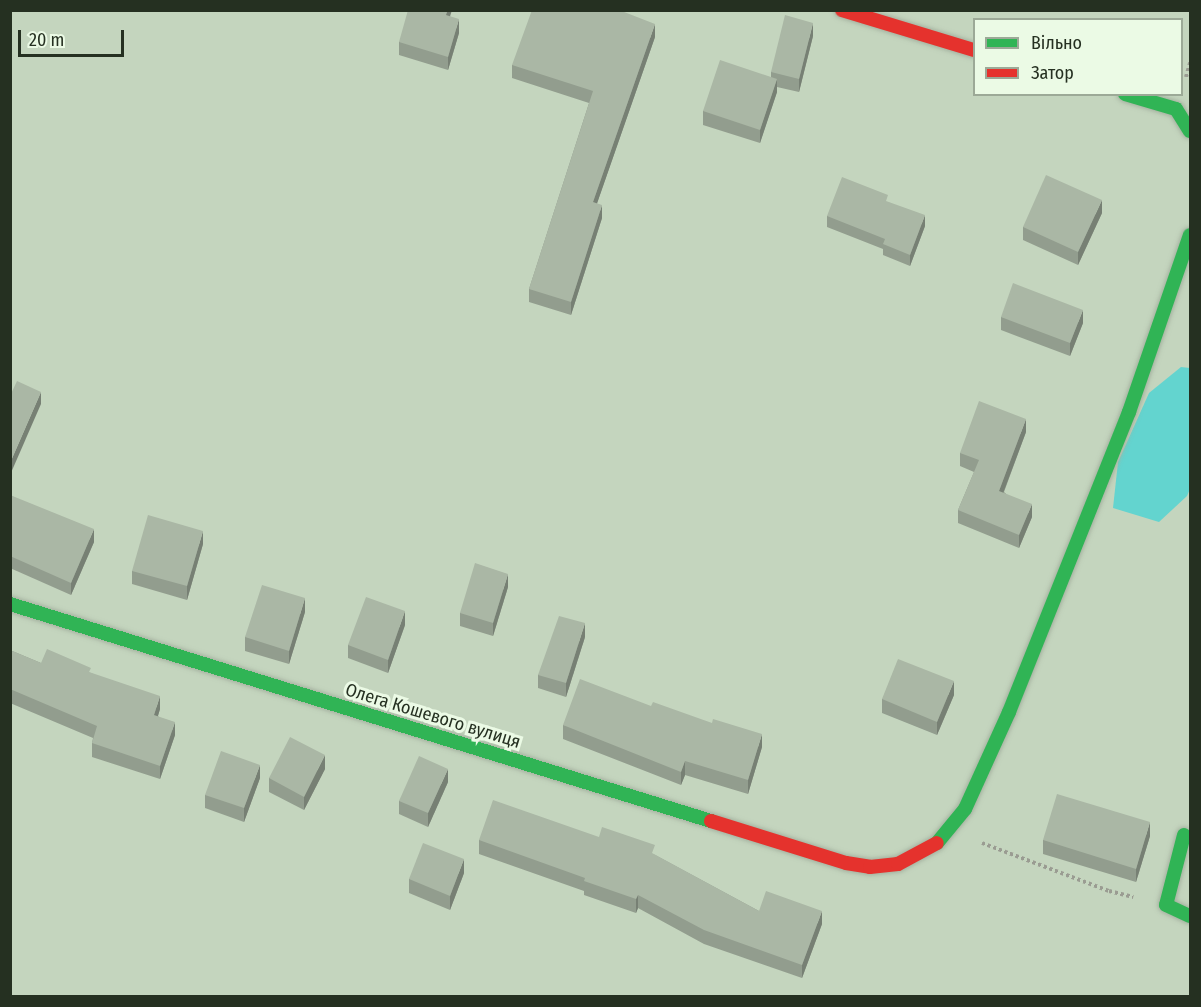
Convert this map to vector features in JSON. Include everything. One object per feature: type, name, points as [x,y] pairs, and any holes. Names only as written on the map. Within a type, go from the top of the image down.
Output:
[{"type":"street","points":[[842,10],[973,49]]},
{"type":"street","points":[[1131,96],[1176,110],[1191,131]]},
{"type":"street","name":"Олега Кошевого вулиця","points":[[10,604],[846,863],[870,867],[897,864],[922,853],[941,840],[965,809],[1009,711],[1115,446],[1191,235]]},
{"type":"street","points":[[1184,835],[1166,905],[1191,916]]},
{"type":"path","points":[[954,826],[993,849],[1109,891],[1166,905]]},
{"type":"water","points":[[1181,367],[1190,368],[1190,489],[1187,496],[1159,522],[1113,508],[1118,462],[1149,393]]},
{"type":"building","points":[[408,10],[447,10],[446,15],[459,19],[448,57],[399,42]]},
{"type":"building","points":[[532,10],[619,10],[655,24],[593,202],[602,205],[571,302],[529,289],[593,91],[512,65]]},
{"type":"building","points":[[785,15],[813,23],[799,79],[771,72]]},
{"type":"building","points":[[720,60],[777,79],[760,130],[703,111]]},
{"type":"building","points":[[1046,175],[1102,200],[1078,252],[1023,227]]},
{"type":"building","points":[[842,177],[888,195],[886,201],[925,215],[910,255],[883,244],[885,239],[827,216]]},
{"type":"building","points":[[1013,283],[1083,310],[1070,343],[1001,317]]},
{"type":"building","points":[[17,381],[41,392],[10,463],[10,396]]},
{"type":"building","points":[[979,401],[1026,419],[999,491],[1032,504],[1019,535],[958,510],[979,460],[960,453]]},
{"type":"building","points":[[10,495],[94,529],[71,583],[10,556]]},
{"type":"building","points":[[148,515],[203,531],[187,586],[132,571]]},
{"type":"building","points":[[475,563],[508,574],[493,623],[460,613]]},
{"type":"building","points":[[262,585],[305,598],[289,651],[245,637]]},
{"type":"building","points":[[366,597],[405,611],[388,660],[348,645]]},
{"type":"building","points":[[559,616],[585,623],[566,683],[538,675]]},
{"type":"building","points":[[47,649],[91,668],[89,672],[160,696],[154,715],[175,722],[160,766],[92,743],[97,726],[10,689],[10,650],[41,663]]},
{"type":"building","points":[[898,659],[954,681],[937,722],[882,699]]},
{"type":"building","points":[[580,679],[651,706],[653,702],[712,723],[713,719],[762,734],[748,780],[685,761],[681,772],[563,725]]},
{"type":"building","points":[[290,737],[325,755],[304,797],[269,778]]},
{"type":"building","points":[[221,751],[260,765],[244,808],[205,795]]},
{"type":"building","points":[[419,756],[448,769],[428,813],[399,801]]},
{"type":"building","points":[[1057,794],[1150,822],[1136,869],[1043,840]]},
{"type":"building","points":[[493,800],[599,837],[602,827],[655,845],[652,853],[759,911],[766,891],[822,911],[802,965],[704,930],[638,895],[636,899],[479,840]]},
{"type":"building","points":[[423,843],[464,859],[450,896],[409,879]]},
{"type":"traffic: fast","points":[[1132,96],[1176,109],[1190,131]]},
{"type":"traffic: fast","points":[[937,843],[965,809],[1009,712],[1129,412],[1190,235]]},
{"type":"traffic: fast","points":[[10,604],[711,821]]},
{"type":"traffic: fast","points":[[1184,835],[1166,905],[1190,916]]},
{"type":"traffic: jam","points":[[842,10],[973,50]]},
{"type":"traffic: jam","points":[[711,821],[846,863],[870,867],[898,864],[937,843]]}]
